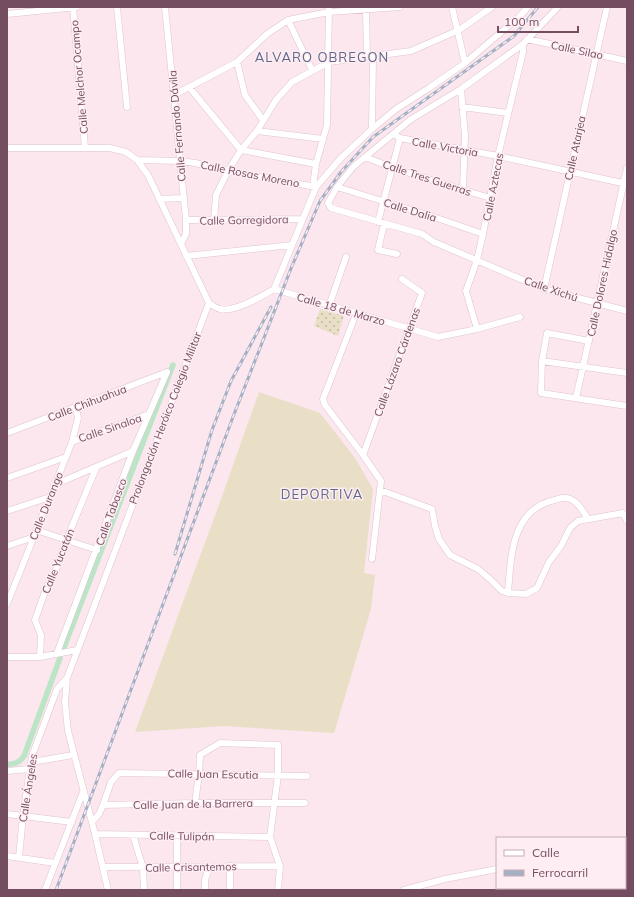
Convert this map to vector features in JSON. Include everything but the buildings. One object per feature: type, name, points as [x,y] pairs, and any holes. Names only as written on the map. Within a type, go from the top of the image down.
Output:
[{"type":"street","points":[[7,14],[74,7]]},
{"type":"street","name":"Calle Melchor Ocampo","points":[[74,7],[85,148]]},
{"type":"street","points":[[117,7],[127,107]]},
{"type":"street","name":"Calle Fernando Dávila","points":[[165,7],[186,220],[186,234],[181,244]]},
{"type":"street","points":[[174,95],[238,62],[267,34],[288,20],[329,9],[366,10],[400,7]]},
{"type":"street","points":[[452,7],[459,30],[465,63]]},
{"type":"street","points":[[214,221],[216,196],[228,171],[276,100],[292,82],[328,62],[411,51],[459,30],[492,7]]},
{"type":"street","points":[[314,186],[372,129],[396,109],[465,63],[519,17],[528,7]]},
{"type":"street","points":[[337,187],[353,167],[410,120],[461,90],[525,42],[558,7]]},
{"type":"street","name":"Calle Atarjea","points":[[544,289],[607,7]]},
{"type":"street","points":[[7,148],[110,148],[126,152],[137,160],[148,175],[208,303],[221,309],[235,308],[249,303],[274,289],[314,186],[316,164],[327,125],[329,9]]},
{"type":"street","points":[[366,10],[370,57],[372,129]]},
{"type":"street","points":[[288,20],[312,70]]},
{"type":"street","name":"Calle Silao","points":[[525,42],[596,54],[627,61]]},
{"type":"street","name":"Calle Aztecas","points":[[476,329],[466,291],[477,260],[498,156],[525,42]]},
{"type":"street","points":[[238,62],[245,96],[263,120]]},
{"type":"street","points":[[189,87],[242,150],[316,164]]},
{"type":"street","points":[[461,90],[465,136],[463,189]]},
{"type":"street","points":[[462,107],[508,113]]},
{"type":"street","points":[[257,130],[323,139]]},
{"type":"street","name":"Calle Victoria","points":[[394,134],[400,138],[498,156],[625,184]]},
{"type":"street","points":[[396,254],[378,250],[383,202],[400,138]]},
{"type":"street","name":"Calle Tres Guerras","points":[[365,157],[393,168],[490,198]]},
{"type":"street","name":"Calle Rosas Moreno","points":[[137,160],[180,160],[228,171],[314,186]]},
{"type":"street","name":"Calle Dolores Hidalgo","points":[[576,398],[625,184],[627,168]]},
{"type":"street","name":"Calle Dalia","points":[[337,187],[483,234]]},
{"type":"street","name":"Calle Xichú","points":[[337,187],[328,203],[331,208],[422,234],[434,242],[544,289],[627,311]]},
{"type":"street","points":[[159,199],[184,198]]},
{"type":"street","name":"Calle Gorregidora","points":[[186,220],[214,221],[302,219]]},
{"type":"street","points":[[186,256],[292,245]]},
{"type":"street","points":[[329,306],[346,257]]},
{"type":"street","name":"Calle Lázaro Cárdenas","points":[[363,455],[422,293],[402,279]]},
{"type":"street","name":"Calle 18 de Marzo","points":[[274,289],[438,337],[476,329],[520,317]]},
{"type":"street","name":"Prolongación Heróico Colegio Militar","points":[[108,890],[68,731],[65,702],[67,678],[208,303]]},
{"type":"street","points":[[356,314],[323,399],[325,405],[363,455],[381,482],[372,560]]},
{"type":"street","points":[[589,341],[547,333],[542,361],[541,393],[627,406]]},
{"type":"street","points":[[542,361],[627,373]]},
{"type":"street","name":"Calle Chihuahua","points":[[7,433],[167,372]]},
{"type":"street","name":"Calle Tabasco","points":[[58,653],[132,451],[167,372]]},
{"type":"street","name":"Calle Durango","points":[[7,604],[72,442],[78,418],[76,407]]},
{"type":"street","name":"Calle Sinaloa","points":[[72,442],[149,414]]},
{"type":"street","points":[[54,485],[132,451]]},
{"type":"street","points":[[7,478],[66,457]]},
{"type":"street","name":"Calle Yucatán","points":[[40,657],[41,635],[35,620],[47,586],[53,578],[66,541],[96,468]]},
{"type":"street","points":[[380,490],[432,509],[434,526],[439,539],[450,555],[478,569],[502,591],[508,593],[526,594],[537,588],[549,562],[561,546],[570,528],[578,521],[623,513],[627,521]]},
{"type":"street","points":[[7,511],[50,497]]},
{"type":"street","points":[[508,593],[514,541],[521,523],[531,511],[545,502],[566,498],[575,502],[582,508],[588,519]]},
{"type":"street","points":[[7,546],[35,533],[97,550]]},
{"type":"street","points":[[7,656],[40,657],[77,650]]},
{"type":"street","name":"Calle Ángeles","points":[[19,857],[23,816],[32,756],[57,689],[67,678]]},
{"type":"street","points":[[195,803],[200,755],[220,743],[278,745],[278,775],[270,836],[280,866],[278,890]]},
{"type":"street","points":[[32,762],[73,755]]},
{"type":"street","points":[[7,771],[30,769]]},
{"type":"street","name":"Calle Juan Escutia","points":[[103,805],[111,782],[119,773],[307,776]]},
{"type":"street","points":[[45,890],[83,792]]},
{"type":"street","name":"Calle Juan de la Barrera","points":[[103,805],[305,803]]},
{"type":"street","points":[[92,822],[99,814],[103,805]]},
{"type":"street","points":[[7,814],[72,822]]},
{"type":"street","name":"Calle Tulipán","points":[[95,834],[270,836]]},
{"type":"street","points":[[133,835],[143,868],[144,890]]},
{"type":"street","points":[[177,836],[177,890]]},
{"type":"street","points":[[7,856],[56,862]]},
{"type":"street","points":[[230,866],[230,890]]},
{"type":"street","name":"Calle Crisantemos","points":[[102,867],[143,868],[280,866]]},
{"type":"street","points":[[205,890],[205,880],[208,867]]},
{"type":"street","points":[[404,890],[445,879],[496,869]]},
{"type":"shaded area","points":[[320,309],[344,316],[338,336],[314,326]]},
{"type":"shaded area","points":[[259,392],[320,413],[355,458],[373,489],[364,573],[375,575],[371,609],[334,733],[224,726],[135,732],[220,502]]},
{"type":"waterway","points":[[63,650],[173,365]]},
{"type":"waterway","points":[[7,764],[17,763],[24,756],[60,658]]},
{"type":"railway","points":[[56,890],[233,417],[292,266],[320,201],[341,172],[373,137],[514,36],[538,7]]},
{"type":"railway","points":[[175,554],[212,430],[231,381],[271,307]]},
{"type":"district","name":"ALVARO OBREGON","points":[[322,57]]},
{"type":"district","name":"DEPORTIVA","points":[[322,494]]}]
